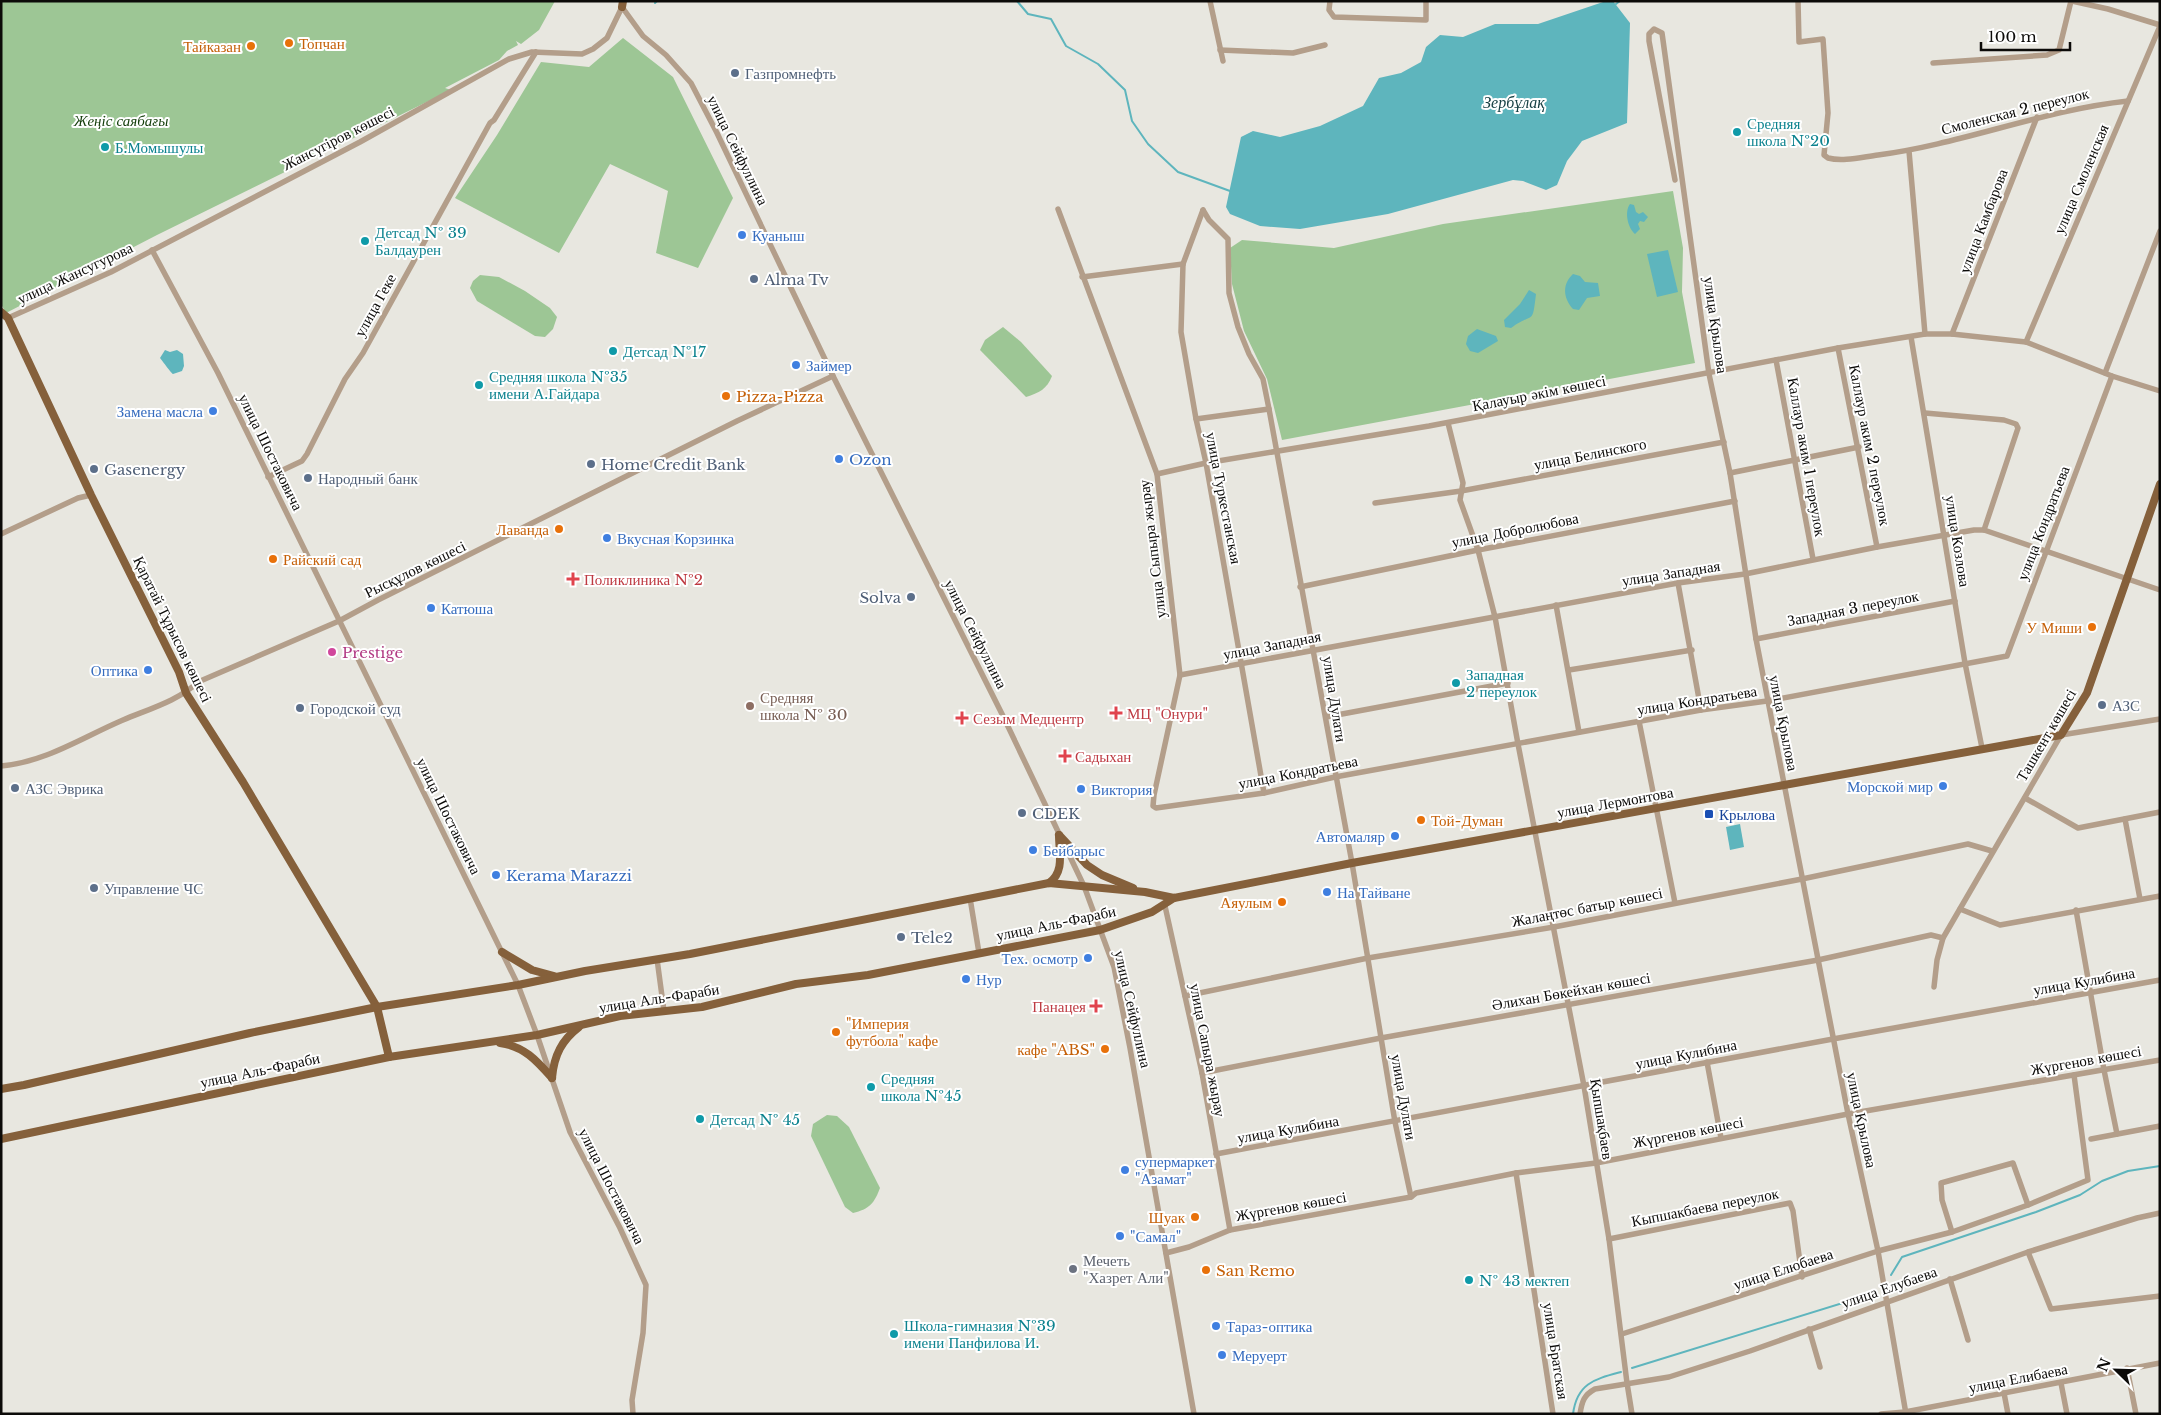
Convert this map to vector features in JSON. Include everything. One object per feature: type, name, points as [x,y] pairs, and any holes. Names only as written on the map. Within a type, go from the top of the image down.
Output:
[{"type":"main road","name":"Қаратай Тұрысов көшесі","points":[[1,312],[8,318],[91,495],[179,672],[186,693],[243,782],[377,1008],[389,1058]]},
{"type":"main road","name":"Ташкент көшесі","points":[[2060,735],[2087,693],[2160,484]]},
{"type":"main road","name":"улица Лермонтова","points":[[1174,898],[1352,862],[1656,809],[2060,735]]},
{"type":"main road","points":[[1049,882],[1056,878],[1060,871],[1059,835]]},
{"type":"main road","points":[[1059,835],[1087,865],[1102,875],[1144,892]]},
{"type":"main road","name":"улица Аль-Фараби","points":[[1,1089],[24,1086],[259,1031],[377,1008],[518,986],[559,976],[657,959],[1049,882],[1144,892],[1174,898]]},
{"type":"main road","name":"улица Аль-Фараби","points":[[1,1139],[389,1058],[537,1035],[620,1016],[702,1007],[796,984],[868,975],[1100,930],[1165,906],[1174,898]]},
{"type":"main road","points":[[502,952],[532,970],[559,976]]},
{"type":"main road","points":[[552,1078],[553,1064],[563,1041],[582,1025]]},
{"type":"main road","points":[[493,1042],[515,1046],[526,1051],[552,1078]]},
{"type":"street","points":[[1210,1],[1223,60]]},
{"type":"street","points":[[1330,1],[1329,10],[1334,17],[1426,20],[1426,1]]},
{"type":"street","name":"Смоленская 2 переулок","points":[[1798,1],[1799,42],[1823,39],[1828,113],[1824,155],[1833,160],[1909,151],[2037,117],[2089,105],[2128,100]]},
{"type":"street","points":[[1933,62],[2047,55],[2059,50],[2072,1],[2108,9],[2160,25]]},
{"type":"street","points":[[536,52],[582,54],[593,50],[607,38],[622,4]]},
{"type":"street","name":"улица Сейфуллина","points":[[622,4],[643,36],[666,55],[691,83],[720,139],[833,376],[1003,716],[1084,886],[1114,967],[1194,1414]]},
{"type":"street","name":"улица Смоленская","points":[[2026,342],[2160,25]]},
{"type":"street","name":"улица Крылова","points":[[1675,180],[1649,41],[1649,34],[1654,29],[1662,33],[1709,374],[1730,473],[1767,701],[1848,1114],[1878,1251],[1906,1413]]},
{"type":"street","points":[[1220,50],[1293,53],[1325,45]]},
{"type":"street","name":"Жансүгіров көшесі","points":[[152,250],[368,137],[509,59],[536,52]]},
{"type":"street","name":"улица Геке","points":[[268,477],[302,461],[307,454],[345,379],[363,353],[490,123],[494,120],[536,52]]},
{"type":"street","name":"улица Камбарова","points":[[1952,334],[2037,117]]},
{"type":"street","points":[[1909,151],[1926,334]]},
{"type":"street","name":"улица Сыпыра жырау","points":[[1058,209],[1157,474],[1180,675],[1154,795],[1153,806],[1156,808]]},
{"type":"street","name":"улица Дулати","points":[[1203,210],[1209,220],[1228,239],[1229,293],[1238,327],[1249,354],[1263,379],[1278,452],[1300,587],[1314,649],[1335,776],[1352,862],[1395,1122],[1411,1197]]},
{"type":"street","name":"улица Туркестанская","points":[[1203,210],[1183,264],[1181,332],[1264,793]]},
{"type":"street","points":[[2105,372],[2160,231]]},
{"type":"street","name":"улица Жансугурова","points":[[8,318],[111,272],[152,250]]},
{"type":"street","name":"улица Шостаковича","points":[[152,250],[222,379],[268,477],[502,952],[518,986],[537,1035],[570,1132],[620,1228],[646,1285],[643,1334],[634,1391],[633,1414]]},
{"type":"street","points":[[1082,277],[1183,264]]},
{"type":"street","name":"Қалауыр әкім көшесі","points":[[1157,474],[1206,463],[1448,422],[1838,348],[1926,334],[1952,334],[2026,342],[2112,376],[2160,391]]},
{"type":"street","name":"улица Козлова","points":[[1911,337],[1925,413],[1964,663],[1982,748]]},
{"type":"street","name":"Каллаур аким 2 переулок","points":[[1838,348],[1859,447],[1877,547]]},
{"type":"street","name":"Каллаур аким 1 переулок","points":[[1776,360],[1813,559]]},
{"type":"street","name":"Рысқұлов көшесі","points":[[1,766],[37,759],[56,752],[186,693],[198,682],[339,621],[737,421],[833,376]]},
{"type":"street","name":"улица Кондратьева","points":[[1156,808],[1264,793],[1335,776],[1700,710],[1767,701],[2006,656],[2112,376]]},
{"type":"street","points":[[1196,419],[1269,409]]},
{"type":"street","points":[[1925,413],[2004,420],[2016,424],[2018,428],[1984,530]]},
{"type":"street","name":"Қыпшақбаев","points":[[1448,422],[1462,476],[1462,507],[1478,550],[1496,617],[1518,744],[1584,1086],[1610,1239],[1632,1414]]},
{"type":"street","name":"улица Белинского","points":[[1375,503],[1461,491],[1724,442]]},
{"type":"street","points":[[1730,473],[1859,447]]},
{"type":"street","points":[[1,534],[78,498],[91,495]]},
{"type":"street","name":"улица Добролюбова","points":[[1300,587],[1478,550],[1735,502]]},
{"type":"street","name":"улица Западная","points":[[1180,675],[1678,583],[1745,574],[1813,559],[1974,530],[1984,530],[2126,580],[2160,590]]},
{"type":"street","points":[[1678,583],[1692,650],[1700,710]]},
{"type":"street","name":"Западная 3 переулок","points":[[1756,639],[1955,601]]},
{"type":"street","points":[[1556,605],[1579,732]]},
{"type":"street","points":[[1569,670],[1692,650]]},
{"type":"street","points":[[1326,717],[1508,683]]},
{"type":"street","points":[[2060,735],[2160,719]]},
{"type":"street","points":[[1639,721],[1675,903]]},
{"type":"street","name":"Ташкент көшесі","points":[[1934,987],[1937,960],[1943,938],[2060,735]]},
{"type":"street","points":[[2025,798],[2078,828],[2160,812]]},
{"type":"street","points":[[2125,819],[2140,899]]},
{"type":"street","name":"Жалаңтөс батыр көшесі","points":[[1185,996],[1368,958],[1554,927],[1802,879],[1968,844],[1992,851]]},
{"type":"street","points":[[1960,909],[2000,925],[2160,896]]},
{"type":"street","points":[[970,898],[978,953]]},
{"type":"street","name":"улица Сапыра жырау","points":[[1165,906],[1202,1073],[1230,1230]]},
{"type":"street","points":[[2076,910],[2117,1134]]},
{"type":"street","name":"Әлихан Бөкейхан көшесі","points":[[1202,1073],[1568,1003],[1818,960],[1931,935],[1943,938]]},
{"type":"street","points":[[657,959],[664,1011]]},
{"type":"street","name":"улица Кулибина","points":[[1216,1154],[2160,980]]},
{"type":"street","name":"Жүргенов көшесі","points":[[1166,1253],[1190,1247],[1230,1230],[1411,1197],[1416,1193],[1516,1173],[1596,1163],[1848,1114],[2160,1060]]},
{"type":"street","points":[[1707,1062],[1720,1138]]},
{"type":"street","name":"улица Елюбаева","points":[[1622,1334],[1878,1251],[1952,1232],[2028,1205],[2088,1180],[2074,1075]]},
{"type":"street","points":[[2091,1138],[2160,1126]]},
{"type":"street","points":[[1952,1232],[1942,1200],[1941,1183],[2014,1163],[2028,1205]]},
{"type":"street","name":"улица Братская","points":[[1516,1173],[1553,1414]]},
{"type":"street","name":"Кыпшакбаева переулок","points":[[1610,1239],[1790,1203],[1793,1211],[1802,1276]]},
{"type":"street","name":"улица Елубаева","points":[[1580,1414],[1582,1402],[1586,1394],[1595,1389],[1669,1377],[2028,1252],[2137,1218],[2160,1213]]},
{"type":"street","points":[[2028,1252],[2051,1309],[2160,1296]]},
{"type":"street","points":[[1950,1279],[1968,1340]]},
{"type":"street","points":[[1809,1329],[1820,1367]]},
{"type":"street","name":"улица Елибаева","points":[[1881,1414],[1906,1413],[2160,1363]]},
{"type":"street","points":[[2127,1368],[2136,1414]]},
{"type":"street","points":[[2061,1383],[2067,1414]]},
{"type":"street","points":[[2004,1393],[2008,1414]]},
{"type":"green space","name":"Жеңіс саябағы","points":[[1,1],[555,1],[539,30],[521,44],[516,41],[518,45],[507,51],[499,60],[445,88],[451,90],[157,235],[6,313],[1,304]]},
{"type":"green space","points":[[623,38],[673,77],[733,198],[698,268],[656,253],[668,191],[610,164],[559,253],[455,198],[497,135],[541,62],[589,67]]},
{"type":"green space","points":[[1673,191],[1683,248],[1682,292],[1695,363],[1282,440],[1267,379],[1244,331],[1232,284],[1230,248],[1242,240],[1334,248],[1443,224]]},
{"type":"green space","points":[[480,275],[499,277],[525,291],[550,308],[557,317],[553,329],[545,337],[535,336],[477,301],[470,288],[473,281]]},
{"type":"green space","points":[[1003,327],[1021,342],[1052,376],[1048,384],[1039,392],[1026,397],[980,350],[985,340]]},
{"type":"green space","points":[[827,1115],[837,1116],[849,1127],[880,1188],[876,1198],[867,1208],[853,1213],[845,1207],[811,1136],[813,1124]]},
{"type":"water","name":"Зербұлақ","points":[[1606,1],[1613,1],[1630,23],[1627,123],[1582,141],[1567,161],[1557,185],[1546,190],[1523,181],[1513,180],[1388,214],[1300,229],[1260,226],[1230,214],[1226,207],[1241,137],[1253,131],[1280,137],[1320,126],[1363,106],[1379,78],[1401,73],[1421,62],[1426,47],[1440,35],[1463,37],[1495,24],[1538,24]]},
{"type":"water","points":[[1630,204],[1634,205],[1636,212],[1639,214],[1643,212],[1648,217],[1644,222],[1640,221],[1638,224],[1640,229],[1635,234],[1630,228],[1628,220],[1627,211]]},
{"type":"water","points":[[1668,250],[1678,292],[1657,297],[1647,254]]},
{"type":"water","points":[[1573,274],[1580,276],[1585,282],[1598,283],[1600,296],[1587,298],[1579,310],[1573,309],[1570,305],[1565,291],[1567,282]]},
{"type":"water","points":[[1529,290],[1536,294],[1534,311],[1531,317],[1511,328],[1505,327],[1504,320],[1520,304]]},
{"type":"water","points":[[1477,329],[1496,336],[1498,341],[1478,353],[1470,351],[1466,344],[1468,336]]},
{"type":"water","points":[[165,350],[170,352],[177,350],[183,354],[184,366],[182,371],[173,374],[168,369],[160,358]]},
{"type":"water","points":[[1740,824],[1744,847],[1730,850],[1726,827]]},
{"type":"waterway","points":[[1017,1],[1028,14],[1051,19],[1066,46],[1098,64],[1125,90],[1132,121],[1148,144],[1178,172],[1230,191]]},
{"type":"waterway","points":[[1616,4],[1620,1]]},
{"type":"waterway","points":[[1891,1275],[1902,1257],[2036,1212],[2080,1195],[2102,1181],[2128,1171],[2160,1166]]},
{"type":"waterway","points":[[1632,1368],[1875,1293]]},
{"type":"waterway","points":[[1573,1414],[1575,1404],[1583,1389],[1595,1380],[1621,1372]]},
{"type":"place","name":"Топчан","points":[[289,43]]},
{"type":"place","name":"Тайказан","points":[[251,46]]},
{"type":"place","name":"Газпромнефть","points":[[735,73]]},
{"type":"place","name":"Средняя школа №20","points":[[1737,132]]},
{"type":"place","name":"Б.Момышулы","points":[[105,147]]},
{"type":"place","name":"Куаныш","points":[[742,235]]},
{"type":"place","name":"Детсад № 39 Балдаурен","points":[[365,241]]},
{"type":"place","name":"Alma Tv","points":[[754,279]]},
{"type":"place","name":"Детсад №17","points":[[613,351]]},
{"type":"place","name":"Займер","points":[[796,365]]},
{"type":"place","name":"Средняя школа №35 имени А.Гайдара","points":[[479,385]]},
{"type":"place","name":"Pizza-Pizza","points":[[726,396]]},
{"type":"place","name":"Замена масла","points":[[213,411]]},
{"type":"place","name":"Ozon","points":[[839,459]]},
{"type":"place","name":"Home Credit Bank","points":[[591,464]]},
{"type":"place","name":"Gasenergy","points":[[94,469]]},
{"type":"place","name":"Народный банк","points":[[308,478]]},
{"type":"place","name":"Лаванда","points":[[559,529]]},
{"type":"place","name":"Вкусная Корзинка","points":[[607,538]]},
{"type":"place","name":"Райский сад","points":[[273,559]]},
{"type":"place","name":"Поликлиника №2","points":[[573,579]]},
{"type":"place","name":"Solva","points":[[911,597]]},
{"type":"place","name":"Катюша","points":[[431,608]]},
{"type":"place","name":"У Миши","points":[[2092,627]]},
{"type":"place","name":"Prestige","points":[[332,652]]},
{"type":"place","name":"Оптика","points":[[148,670]]},
{"type":"place","name":"Западная 2 переулок","points":[[1456,683]]},
{"type":"place","name":"АЗС","points":[[2102,705]]},
{"type":"place","name":"Средняя школа № 30","points":[[750,706]]},
{"type":"place","name":"Городской суд","points":[[300,708]]},
{"type":"place","name":"МЦ \"Онури\"","points":[[1116,713]]},
{"type":"place","name":"Сезым Медцентр","points":[[962,718]]},
{"type":"place","name":"Садыхан","points":[[1065,756]]},
{"type":"place","name":"Морской мир","points":[[1943,786]]},
{"type":"place","name":"АЗС Эврика","points":[[15,788]]},
{"type":"place","name":"Виктория","points":[[1081,789]]},
{"type":"place","name":"CDEK","points":[[1022,813]]},
{"type":"place","name":"Крылова","points":[[1709,814]]},
{"type":"place","name":"Той-Думан","points":[[1421,820]]},
{"type":"place","name":"Автомаляр","points":[[1395,836]]},
{"type":"place","name":"Бейбарыс","points":[[1033,850]]},
{"type":"place","name":"Kerama Marazzi","points":[[496,875]]},
{"type":"place","name":"Управление ЧС","points":[[94,888]]},
{"type":"place","name":"На Тайване","points":[[1327,892]]},
{"type":"place","name":"Аяулым","points":[[1282,902]]},
{"type":"place","name":"Tele2","points":[[901,937]]},
{"type":"place","name":"Тех. осмотр","points":[[1088,958]]},
{"type":"place","name":"Нур","points":[[966,979]]},
{"type":"place","name":"Панацея","points":[[1096,1006]]},
{"type":"place","name":"\"Империя футбола\" кафе","points":[[836,1032]]},
{"type":"place","name":"кафе \"ABS\"","points":[[1105,1049]]},
{"type":"place","name":"Средняя школа №45","points":[[871,1087]]},
{"type":"place","name":"Детсад № 45","points":[[700,1119]]},
{"type":"place","name":"супермаркет \"Азамат\"","points":[[1125,1170]]},
{"type":"place","name":"Шуак","points":[[1195,1217]]},
{"type":"place","name":"\"Самал\"","points":[[1120,1236]]},
{"type":"place","name":"Мечеть \"Хазрет Али\"","points":[[1073,1269]]},
{"type":"place","name":"San Remo","points":[[1206,1270]]},
{"type":"place","name":"№ 43 мектеп","points":[[1469,1280]]},
{"type":"place","name":"Тараз-оптика","points":[[1216,1326]]},
{"type":"place","name":"Школа-гимназия №39 имени Панфилова И.","points":[[894,1334]]},
{"type":"place","name":"Меруерт","points":[[1222,1355]]}]
